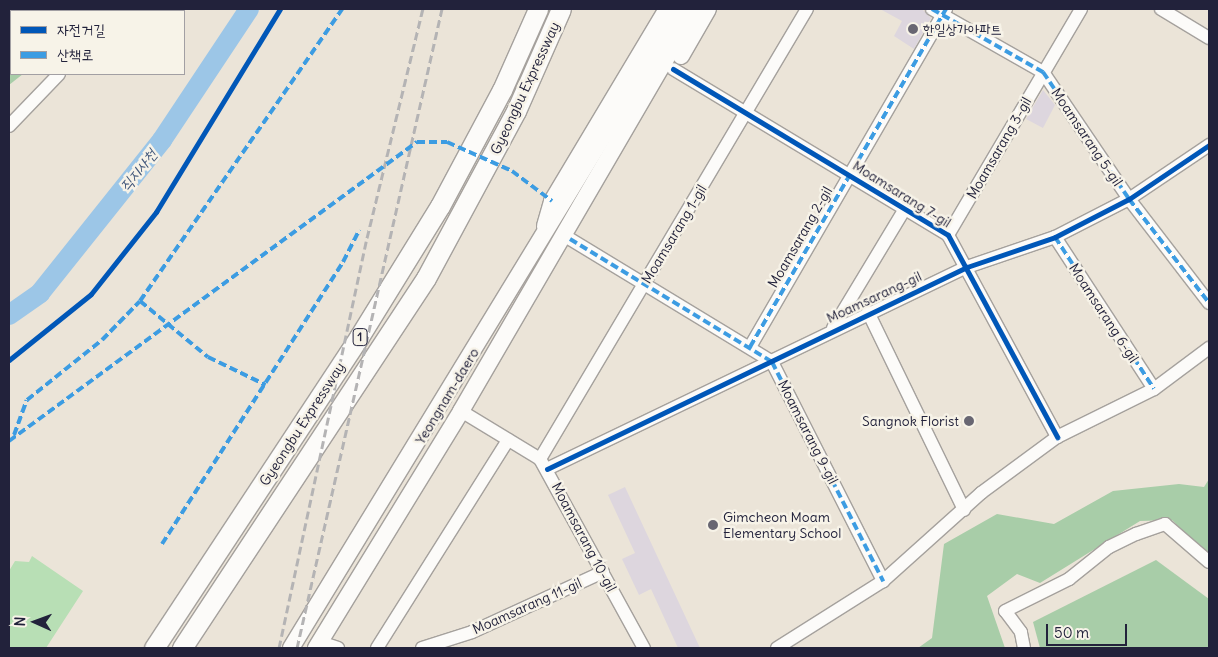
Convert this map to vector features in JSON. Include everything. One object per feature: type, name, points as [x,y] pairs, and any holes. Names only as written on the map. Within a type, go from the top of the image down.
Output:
[{"type":"highway","name":"Gyeongbu Expressway","points":[[154,648],[430,222],[502,90],[538,9]]},
{"type":"highway","name":"Gyeongbu Expressway","points":[[182,648],[426,278],[516,111],[561,9]]},
{"type":"main road","points":[[545,250],[552,201],[667,9]]},
{"type":"main road","points":[[607,146],[681,9]]},
{"type":"main road","points":[[607,146],[695,9]]},
{"type":"main road","points":[[545,250],[570,238],[708,9]]},
{"type":"main road","name":"Yeongnam-daero","points":[[291,648],[545,250],[607,146]]},
{"type":"main road","name":"Yeongnam-daero","points":[[318,645],[461,411],[545,250]]},
{"type":"street","name":"Moamsarang 1-gil","points":[[543,464],[644,284],[808,9]]},
{"type":"street","name":"Moamsarang 3-gil","points":[[948,235],[1081,9]]},
{"type":"street","points":[[1161,9],[1176,13],[1209,38]]},
{"type":"street","name":"Moamsarang 5-gil","points":[[940,11],[1044,72],[1129,199],[1209,303]]},
{"type":"street","name":"Moamsarang 2-gil","points":[[750,347],[940,11]]},
{"type":"street","name":"Moamsarang 7-gil","points":[[673,69],[744,114],[906,207],[948,235],[967,267],[1057,437]]},
{"type":"street","points":[[9,126],[58,75]]},
{"type":"street","name":"Moamsarang-gil","points":[[543,464],[772,362],[833,328],[967,267],[1055,237],[1129,199],[1209,145]]},
{"type":"street","points":[[833,328],[906,207]]},
{"type":"street","name":"Moamsarang 6-gil","points":[[1055,237],[1154,389]]},
{"type":"street","name":"Moamsarang 9-gil","points":[[570,238],[772,362],[883,581]]},
{"type":"street","points":[[868,312],[964,510]]},
{"type":"street","points":[[777,648],[883,581],[964,510],[1057,437],[1154,389],[1209,348]]},
{"type":"street","points":[[461,411],[543,464]]},
{"type":"street","points":[[377,648],[508,440]]},
{"type":"street","name":"Moamsarang 10-gil","points":[[543,464],[643,648]]},
{"type":"street","points":[[1024,648],[1021,632],[1005,611],[1074,575],[1109,547],[1136,534],[1165,524],[1209,562]]},
{"type":"street","name":"Moamsarang 11-gil","points":[[422,648],[472,632],[603,572]]},
{"type":"street","points":[[318,645],[338,648]]},
{"type":"green space","points":[[9,9],[81,9],[10,10],[10,75],[22,75],[9,85]]},
{"type":"green space","points":[[1209,479],[1209,556],[1172,520],[1140,521],[1040,583],[1017,574],[987,596],[1005,648],[918,648],[932,638],[944,544],[997,514],[1054,524],[1113,491],[1179,484],[1204,487]]},
{"type":"green space","points":[[32,556],[83,591],[46,648],[9,648],[9,571],[15,561],[29,562]]},
{"type":"green space","points":[[1156,560],[1209,599],[1209,648],[1040,648],[1033,622]]},
{"type":"building","name":"한일상가아파트","points":[[880,9],[922,9],[931,18],[914,49],[894,36],[902,21]]},
{"type":"building","points":[[1043,90],[1055,105],[1043,128],[1026,119]]},
{"type":"building","points":[[625,487],[700,648],[678,648],[651,589],[639,595],[622,559],[635,553],[608,495]]},
{"type":"waterway","name":"직지사천","points":[[9,315],[40,293],[162,140],[249,9]]},
{"type":"railway","points":[[279,648],[367,238],[423,9]]},
{"type":"railway","points":[[297,648],[442,9]]},
{"type":"marked path","points":[[14,435],[27,400],[102,340],[140,301],[342,9]]},
{"type":"marked path","points":[[932,9],[1043,72],[1129,199],[1209,303]]},
{"type":"marked path","points":[[750,347],[946,9]]},
{"type":"marked path","points":[[9,441],[417,142],[447,142],[512,171],[552,201]]},
{"type":"marked path","points":[[162,544],[343,262],[359,230]]},
{"type":"marked path","points":[[1055,237],[1154,389]]},
{"type":"marked path","points":[[570,239],[772,362],[883,581]]},
{"type":"marked path","points":[[140,301],[208,357],[266,385]]},
{"type":"cycle path","points":[[9,360],[91,294],[156,212],[280,9]]},
{"type":"cycle path","points":[[673,69],[948,235],[1057,437]]},
{"type":"cycle path","points":[[547,469],[967,267],[1055,237],[1129,199],[1209,145]]},
{"type":"place","name":"한일상가아파트","points":[[913,29]]},
{"type":"place","name":"Sangnok Florist","points":[[969,421]]},
{"type":"place","name":"Gimcheon Moam Elementary School","points":[[713,525]]}]
